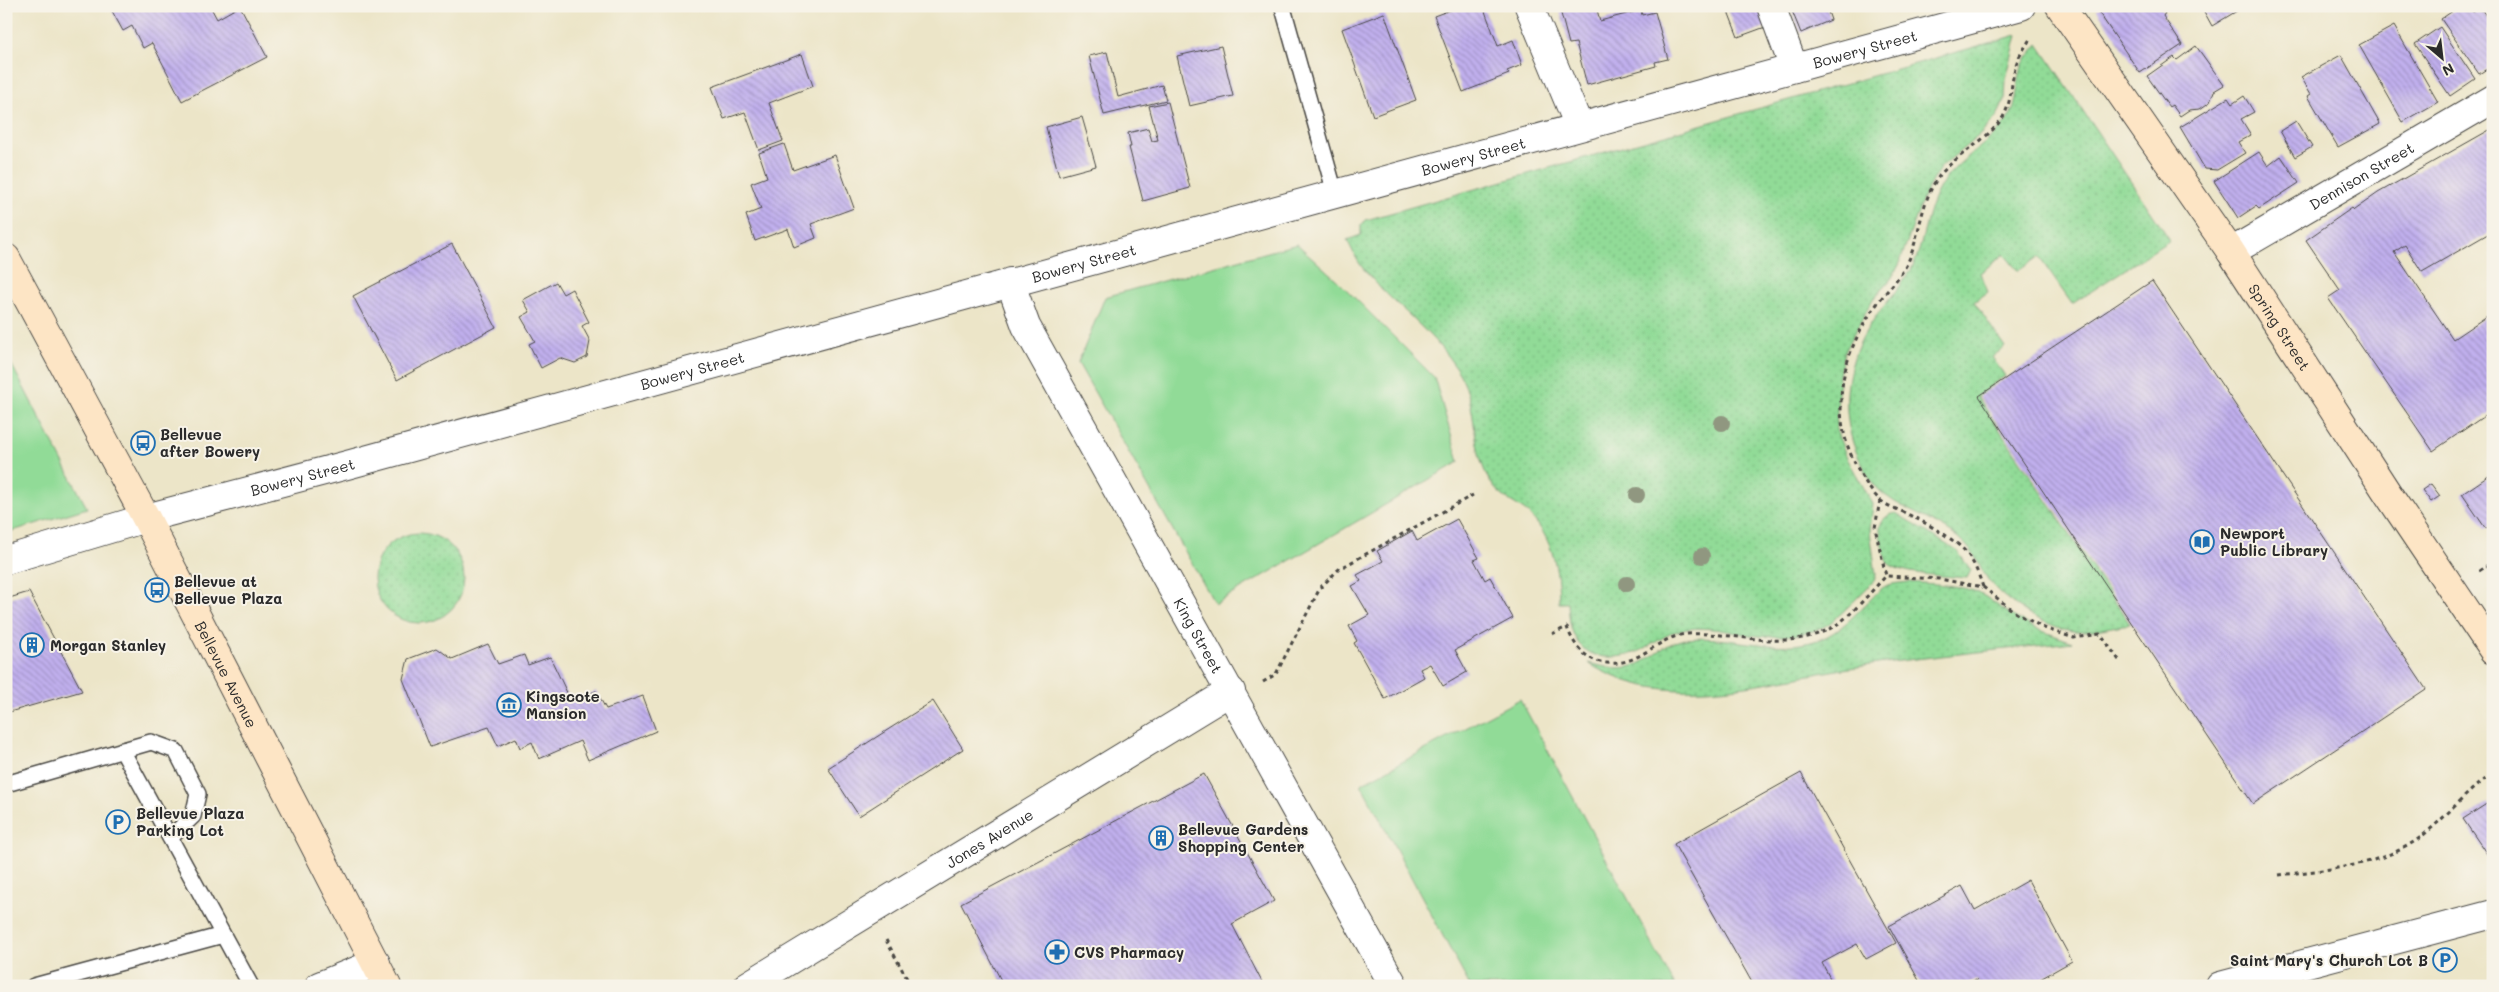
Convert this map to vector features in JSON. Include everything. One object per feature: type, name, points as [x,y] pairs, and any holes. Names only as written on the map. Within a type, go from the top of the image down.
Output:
[{"type":"main road","name":"Spring Street","points":[[2060,6],[2231,252],[2390,497],[2492,649]]},
{"type":"main road","name":"Bellevue Avenue","points":[[6,258],[146,518],[381,974]]},
{"type":"street","points":[[1529,6],[1579,126]]},
{"type":"street","points":[[1771,6],[1794,68]]},
{"type":"street","name":"Bowery Street","points":[[6,560],[146,518],[2021,6]]},
{"type":"street","name":"Dennison Street","points":[[2231,252],[2493,99]]},
{"type":"street","name":"King Street","points":[[1010,282],[1026,326],[1394,986]]},
{"type":"street","name":"Jones Avenue","points":[[747,986],[779,977],[1233,695]]},
{"type":"street","points":[[2220,986],[2493,914]]},
{"type":"street","points":[[319,986],[381,974]]},
{"type":"lane","points":[[1284,8],[1335,193]]},
{"type":"lane","points":[[6,784],[151,742],[176,751],[198,794],[193,816],[170,838]]},
{"type":"lane","points":[[122,750],[251,986]]},
{"type":"lane","points":[[34,986],[223,935]]},
{"type":"path","points":[[1983,587],[1976,567],[1961,547],[1909,514],[1880,500],[1857,468],[1841,426],[1844,371],[1849,352],[1861,328],[1907,264],[1926,202],[1937,180],[1950,165],[1986,137],[2003,117],[2009,101],[2016,63],[2033,34]]},
{"type":"path","points":[[1233,695],[1276,674],[1320,588],[1339,569],[1473,495]]},
{"type":"path","points":[[1880,500],[1875,528],[1886,576]]},
{"type":"path","points":[[2475,573],[2493,561]]},
{"type":"path","points":[[1552,634],[1567,627],[1570,637],[1581,652],[1592,660],[1606,664],[1625,662],[1641,657],[1668,639],[1687,634],[1762,641],[1789,640],[1828,630],[1838,623],[1886,576],[1939,579],[1983,587],[2016,613],[2044,628],[2074,638],[2100,634],[2119,660]]},
{"type":"path","points":[[2278,875],[2340,867],[2387,857],[2407,847],[2428,832],[2474,785],[2493,773]]},
{"type":"path","points":[[898,962],[911,986]]},
{"type":"green space","points":[[2017,35],[2006,79],[2005,100],[1997,116],[1982,133],[1942,166],[1934,177],[1923,198],[1899,265],[1891,279],[1873,299],[1844,352],[1839,375],[1836,430],[1848,460],[1873,504],[1870,531],[1876,575],[1874,581],[1830,623],[1822,628],[1802,634],[1758,636],[1696,628],[1676,631],[1644,649],[1624,656],[1604,657],[1585,650],[1578,643],[1573,633],[1568,603],[1559,603],[1559,590],[1552,552],[1541,529],[1524,510],[1498,492],[1485,471],[1477,444],[1470,400],[1466,386],[1459,373],[1436,343],[1386,294],[1362,267],[1347,240],[1361,235],[1361,225],[1366,220]]},
{"type":"green space","points":[[2038,44],[2170,240],[2072,304],[2039,257],[2018,271],[2004,254],[1980,273],[1988,292],[1974,302],[2005,347],[1992,357],[2005,376],[1977,396],[2130,624],[2086,631],[2073,631],[2053,626],[2021,609],[1995,588],[1969,549],[1956,536],[1894,502],[1881,492],[1865,470],[1856,450],[1850,434],[1847,416],[1848,382],[1857,349],[1865,333],[1911,270],[1916,260],[1928,216],[1941,185],[1956,167],[2001,128],[2012,113],[2023,64]]},
{"type":"green space","points":[[1297,244],[1339,282],[1434,377],[1459,462],[1215,604],[1078,363],[1105,297]]},
{"type":"green space","points":[[6,354],[87,508],[6,533]]},
{"type":"green space","points":[[1896,513],[1957,551],[1971,570],[1967,578],[1901,570],[1887,562],[1882,547],[1880,527],[1884,519]]},
{"type":"green space","points":[[410,533],[428,533],[444,540],[457,553],[464,569],[464,587],[457,603],[444,616],[428,623],[410,623],[394,616],[381,603],[374,587],[374,569],[381,553],[394,540]]},
{"type":"green space","points":[[1909,582],[1950,586],[1974,591],[2023,622],[2073,642],[1884,663],[1720,689],[1686,690],[1652,687],[1619,679],[1588,663],[1625,668],[1639,664],[1670,644],[1686,639],[1719,639],[1767,645],[1801,644],[1818,640],[1841,628],[1884,587]]},
{"type":"green space","points":[[1520,699],[1675,986],[1470,986],[1457,962],[1361,784]]},
{"type":"building","points":[[120,6],[210,6],[217,19],[240,6],[267,57],[182,101],[152,43],[143,48],[132,26],[123,31],[112,11]]},
{"type":"building","points":[[1461,6],[1483,6],[1498,46],[1513,40],[1522,65],[1507,71],[1509,74],[1463,92],[1434,16]]},
{"type":"building","points":[[1559,6],[1596,6],[1600,21],[1641,10],[1642,15],[1655,12],[1668,59],[1655,62],[1656,66],[1587,85],[1576,43],[1569,44]]},
{"type":"building","points":[[1726,6],[1761,6],[1768,26],[1738,37]]},
{"type":"building","points":[[1790,6],[1826,6],[1831,20],[1801,33]]},
{"type":"building","points":[[2102,6],[2165,6],[2161,8],[2165,13],[2163,16],[2182,45],[2140,73],[2097,10]]},
{"type":"building","points":[[2201,6],[2245,6],[2212,26]]},
{"type":"building","points":[[2460,6],[2469,6],[2473,12],[2480,7],[2493,26],[2487,33],[2493,41],[2493,65],[2479,74],[2441,19]]},
{"type":"building","points":[[1384,13],[1416,100],[1373,116],[1342,29]]},
{"type":"building","points":[[2394,26],[2438,102],[2403,122],[2359,45]]},
{"type":"building","points":[[2440,27],[2475,79],[2450,96],[2415,44]]},
{"type":"building","points":[[1221,46],[1233,96],[1189,106],[1177,56]]},
{"type":"building","points":[[2196,46],[2224,85],[2214,91],[2210,102],[2200,109],[2189,110],[2180,116],[2172,105],[2169,107],[2147,76],[2174,57],[2177,60]]},
{"type":"building","points":[[1107,52],[1118,97],[1162,85],[1166,100],[1104,115],[1089,56]]},
{"type":"building","points":[[802,54],[813,86],[769,103],[783,141],[759,150],[745,112],[724,119],[712,87]]},
{"type":"building","points":[[2341,55],[2380,124],[2338,147],[2308,96],[2311,94],[2301,77]]},
{"type":"building","points":[[2244,96],[2254,112],[2241,119],[2251,135],[2238,142],[2245,153],[2217,170],[2205,169],[2180,127],[2228,98],[2232,104]]},
{"type":"building","points":[[1168,102],[1190,188],[1143,201],[1129,147],[1131,147],[1128,133],[1148,128],[1152,141],[1158,140],[1149,106]]},
{"type":"building","points":[[1082,117],[1096,166],[1059,176],[1046,127]]},
{"type":"building","points":[[2296,121],[2312,147],[2295,157],[2280,131]]},
{"type":"building","points":[[2493,128],[2493,231],[2422,272],[2405,245],[2394,252],[2453,339],[2493,312],[2493,415],[2490,412],[2433,451],[2328,298],[2340,290],[2306,240],[2352,208],[2354,210],[2378,193]]},
{"type":"building","points":[[784,144],[793,170],[835,155],[854,208],[811,224],[816,238],[794,247],[788,229],[755,241],[746,215],[761,209],[751,183],[767,177],[759,153]]},
{"type":"building","points":[[2259,152],[2268,166],[2281,156],[2299,183],[2259,209],[2256,206],[2238,218],[2214,181]]},
{"type":"building","points":[[452,244],[496,327],[397,380],[353,296]]},
{"type":"building","name":"Newport Public Library","points":[[2152,281],[2426,689],[2253,804],[1979,396]]},
{"type":"building","points":[[556,282],[563,294],[572,289],[589,322],[582,326],[590,341],[587,357],[575,363],[560,358],[541,368],[529,344],[535,341],[521,317],[530,312],[523,300]]},
{"type":"building","points":[[2493,473],[2493,525],[2486,529],[2462,494]]},
{"type":"building","points":[[2431,484],[2440,496],[2431,502],[2422,490]]},
{"type":"building","points":[[1457,519],[1479,558],[1474,560],[1485,580],[1490,577],[1513,618],[1455,650],[1467,672],[1443,686],[1430,664],[1420,669],[1424,677],[1385,699],[1354,643],[1357,641],[1349,626],[1369,615],[1352,586],[1361,581],[1357,575],[1383,561],[1377,551],[1412,531],[1417,541]]},
{"type":"building","name":"Morgan Stanley","points":[[29,592],[82,691],[6,713],[6,599]]},
{"type":"building","name":"Kingscote Mansion","points":[[488,644],[498,664],[524,655],[528,665],[550,657],[571,701],[596,691],[606,709],[643,696],[656,731],[588,760],[580,741],[539,759],[532,742],[520,748],[516,738],[498,746],[489,727],[430,747],[403,679],[408,659],[437,648],[452,659]]},
{"type":"building","points":[[933,701],[963,749],[859,816],[828,768]]},
{"type":"building","points":[[1801,773],[1896,943],[1866,959],[1857,944],[1822,963],[1834,986],[1754,986],[1674,844]]},
{"type":"building","name":"Bellevue Gardens Shopping Center","points":[[1204,774],[1274,901],[1232,924],[1264,986],[1004,986],[961,903]]},
{"type":"building","points":[[2488,803],[2490,806],[2493,805],[2493,863],[2463,819]]},
{"type":"building","points":[[2028,880],[2072,961],[2028,986],[1980,986],[1976,979],[1965,986],[1922,986],[1889,926],[1962,886],[1975,910]]},
{"type":"place","name":"Bellevue after Bowery","points":[[143,443]]},
{"type":"place","name":"Newport Public Library","points":[[2202,542]]},
{"type":"place","name":"Bellevue at Bellevue Plaza","points":[[157,590]]},
{"type":"place","name":"Morgan Stanley","points":[[32,645]]},
{"type":"place","name":"Kingscote Mansion","points":[[509,705]]},
{"type":"place","name":"Bellevue Plaza Parking Lot","points":[[118,822]]},
{"type":"place","name":"Bellevue Gardens Shopping Center","points":[[1161,838]]},
{"type":"place","name":"CVS Pharmacy","points":[[1057,952]]},
{"type":"place","name":"Saint Mary's Church Lot B","points":[[2445,960]]}]
